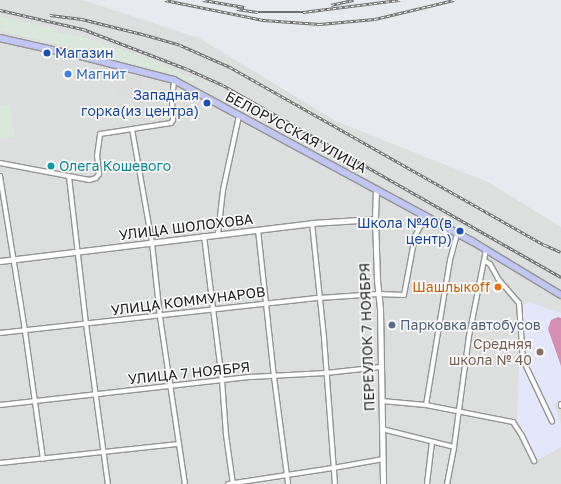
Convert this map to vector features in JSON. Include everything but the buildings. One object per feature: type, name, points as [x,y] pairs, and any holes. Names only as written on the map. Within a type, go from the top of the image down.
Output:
[{"type":"main road","name":"БЕЛОРУССКАЯ УЛИЦА","points":[[0,38],[89,58],[174,80],[426,216],[561,295]]},
{"type":"street","points":[[0,163],[69,177],[89,180],[96,178],[99,174],[97,156],[100,134],[171,123],[173,120],[172,100],[174,80]]},
{"type":"street","points":[[218,234],[223,190],[239,116]]},
{"type":"street","points":[[132,129],[152,243],[160,316],[184,484]]},
{"type":"street","points":[[0,176],[25,331],[42,459]]},
{"type":"street","points":[[69,177],[86,324],[108,484]]},
{"type":"street","name":"ПЕРЕУЛОК 7 НОЯБРЯ","points":[[376,189],[375,219],[382,400],[383,484]]},
{"type":"street","name":"УЛИЦА КОММУНАРОВ","points":[[0,333],[266,303],[378,294],[405,294],[416,236],[426,216]]},
{"type":"street","name":"УЛИЦА ШОЛОХОВА","points":[[0,261],[312,223],[375,219]]},
{"type":"street","points":[[312,223],[335,484]]},
{"type":"street","points":[[258,230],[274,377],[288,484]]},
{"type":"street","points":[[426,405],[450,260],[457,234]]},
{"type":"street","points":[[204,236],[212,310],[222,380],[226,435],[233,484]]},
{"type":"street","points":[[447,484],[454,447],[469,336],[486,250]]},
{"type":"street","points":[[485,261],[490,264],[510,294],[519,303],[523,360],[552,421]]},
{"type":"street","name":"УЛИЦА 7 НОЯБРЯ","points":[[0,405],[251,377],[274,377],[326,373],[381,367]]},
{"type":"street","points":[[382,400],[426,405],[514,423],[534,460]]},
{"type":"street","points":[[382,429],[454,447]]},
{"type":"street","points":[[427,484],[432,442]]},
{"type":"street","points":[[0,463],[179,444]]},
{"type":"street","points":[[228,484],[333,468],[383,458]]},
{"type":"shaded area","points":[[0,0],[83,0],[199,38],[336,121],[488,182],[561,227],[561,484],[0,484]]},
{"type":"shaded area","points":[[0,16],[51,28],[56,32],[83,37],[135,54],[195,79],[190,85],[111,58],[0,30]]},
{"type":"shaded area","points":[[117,76],[143,80],[141,97],[119,95]]},
{"type":"shaded area","points":[[10,104],[15,137],[0,139],[0,106]]},
{"type":"shaded area","name":"Средняя школа № 40","points":[[529,302],[561,313],[561,401],[554,404],[561,424],[561,447],[536,461],[517,421],[521,306]]},
{"type":"shaded area","points":[[558,317],[561,318],[561,366],[548,329],[551,320]]},
{"type":"railway","points":[[165,0],[263,20],[320,24],[375,19],[454,0]]},
{"type":"railway","points":[[203,0],[244,7]]},
{"type":"railway","points":[[331,5],[353,0]]},
{"type":"railway","points":[[237,9],[258,12],[303,12],[400,0]]},
{"type":"railway","points":[[0,10],[83,29],[187,69],[223,85],[561,277]]},
{"type":"railway","points":[[50,15],[82,19],[146,35],[180,45],[230,67],[545,245],[561,252]]},
{"type":"place","name":"Магазин","points":[[47,53]]},
{"type":"place","name":"Магнит","points":[[68,74]]},
{"type":"place","name":"Западная горка(из центра)","points":[[207,103]]},
{"type":"place","name":"Олега Кошевого","points":[[51,166]]},
{"type":"place","name":"Школа №40(в центр)","points":[[460,231]]},
{"type":"place","name":"Шашлыкоff","points":[[498,287]]},
{"type":"place","name":"Парковка автобусов","points":[[392,325]]},
{"type":"place","name":"Средняя школа № 40","points":[[540,352]]}]
